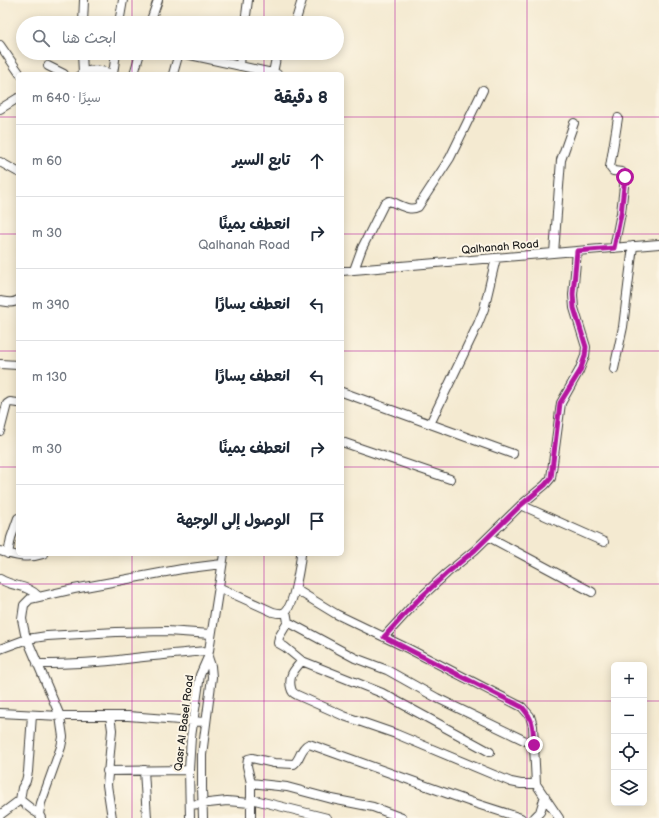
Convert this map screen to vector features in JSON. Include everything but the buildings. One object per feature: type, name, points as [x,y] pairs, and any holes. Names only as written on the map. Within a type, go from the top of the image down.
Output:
[{"type":"street","points":[[83,16],[84,0]]},
{"type":"street","points":[[120,16],[123,0]]},
{"type":"street","points":[[152,16],[158,0]]},
{"type":"street","points":[[246,16],[248,0]]},
{"type":"street","points":[[297,16],[302,0]]},
{"type":"street","points":[[0,45],[19,72]]},
{"type":"street","points":[[82,60],[82,72]]},
{"type":"street","points":[[112,72],[115,60]]},
{"type":"street","points":[[135,72],[138,60]]},
{"type":"street","points":[[174,72],[178,60]]},
{"type":"street","points":[[212,60],[270,72]]},
{"type":"street","points":[[240,60],[240,66]]},
{"type":"street","points":[[275,72],[276,60]]},
{"type":"street","points":[[48,66],[60,72]]},
{"type":"street","points":[[85,72],[97,70],[104,72]]},
{"type":"street","points":[[354,270],[362,248],[384,204],[389,201],[409,208],[414,209],[418,207],[450,158],[483,90]]},
{"type":"street","points":[[0,109],[16,99]]},
{"type":"street","points":[[614,248],[621,214],[625,177],[622,172],[613,171],[610,169],[618,118]]},
{"type":"street","points":[[554,253],[561,160],[574,123]]},
{"type":"street","points":[[0,162],[16,170]]},
{"type":"street","name":"Qalhanah Road","points":[[344,271],[659,244]]},
{"type":"street","points":[[614,369],[623,327],[633,246]]},
{"type":"street","points":[[384,637],[417,601],[447,573],[475,550],[521,505],[545,485],[552,475],[560,403],[580,371],[585,356],[586,347],[574,308],[573,294],[577,251]]},
{"type":"street","points":[[430,424],[484,309],[496,258]]},
{"type":"street","points":[[0,301],[16,301]]},
{"type":"street","points":[[0,364],[16,365]]},
{"type":"street","points":[[344,393],[513,454]]},
{"type":"street","points":[[0,431],[7,404],[10,402],[16,403]]},
{"type":"street","points":[[344,443],[450,479]]},
{"type":"street","points":[[521,505],[604,542]]},
{"type":"street","points":[[8,554],[16,524]]},
{"type":"street","points":[[489,537],[592,592]]},
{"type":"street","points":[[0,550],[20,557],[34,556]]},
{"type":"street","name":"Qasr Al Basel Road","points":[[190,818],[189,770],[193,721],[200,675],[208,654],[224,556]]},
{"type":"street","points":[[301,556],[295,589],[286,611],[288,622],[279,637],[278,643],[302,661],[382,693],[490,752]]},
{"type":"street","points":[[40,816],[41,803],[62,742],[60,716],[27,639],[22,619],[22,609],[24,605],[30,599],[38,596],[182,569],[222,564]]},
{"type":"street","points":[[0,579],[17,586],[30,588],[38,596]]},
{"type":"street","points":[[218,587],[273,612],[281,614],[286,611]]},
{"type":"street","points":[[295,589],[336,614],[522,707],[530,716],[533,726],[536,784],[559,818]]},
{"type":"street","points":[[288,622],[355,658],[387,670],[437,698],[534,745]]},
{"type":"street","points":[[0,649],[27,639],[116,632],[167,631],[211,634]]},
{"type":"street","points":[[37,664],[70,664],[125,660],[172,654],[208,654]]},
{"type":"street","name":"Qasr Al Basel Road","points":[[203,818],[202,771],[205,722],[212,677],[208,654]]},
{"type":"street","points":[[302,661],[292,672],[290,680],[292,692],[294,694],[344,716],[396,734],[511,782],[536,784]]},
{"type":"street","points":[[0,713],[60,716],[128,716],[205,722]]},
{"type":"street","points":[[0,815],[20,800],[22,788],[26,781],[28,772],[32,715]]},
{"type":"street","points":[[110,716],[112,730],[107,785],[112,818]]},
{"type":"street","points":[[251,818],[251,784],[247,760],[249,758],[274,763],[294,764],[303,747],[309,744],[471,802],[521,818]]},
{"type":"street","points":[[108,770],[189,770]]},
{"type":"street","points":[[144,770],[147,818]]},
{"type":"street","points":[[251,784],[287,787],[373,808],[402,818]]},
{"type":"street","points":[[534,818],[540,812],[545,796]]},
{"type":"street","points":[[20,800],[40,816]]},
{"type":"street","points":[[190,805],[227,801],[250,801],[328,818]]},
{"type":"route","points":[[534,745],[533,726],[530,716],[522,707],[384,637],[417,601],[447,573],[475,550],[551,478],[556,449],[560,403],[580,371],[585,356],[586,347],[574,308],[573,294],[577,251],[614,248],[621,214],[625,177]]}]
